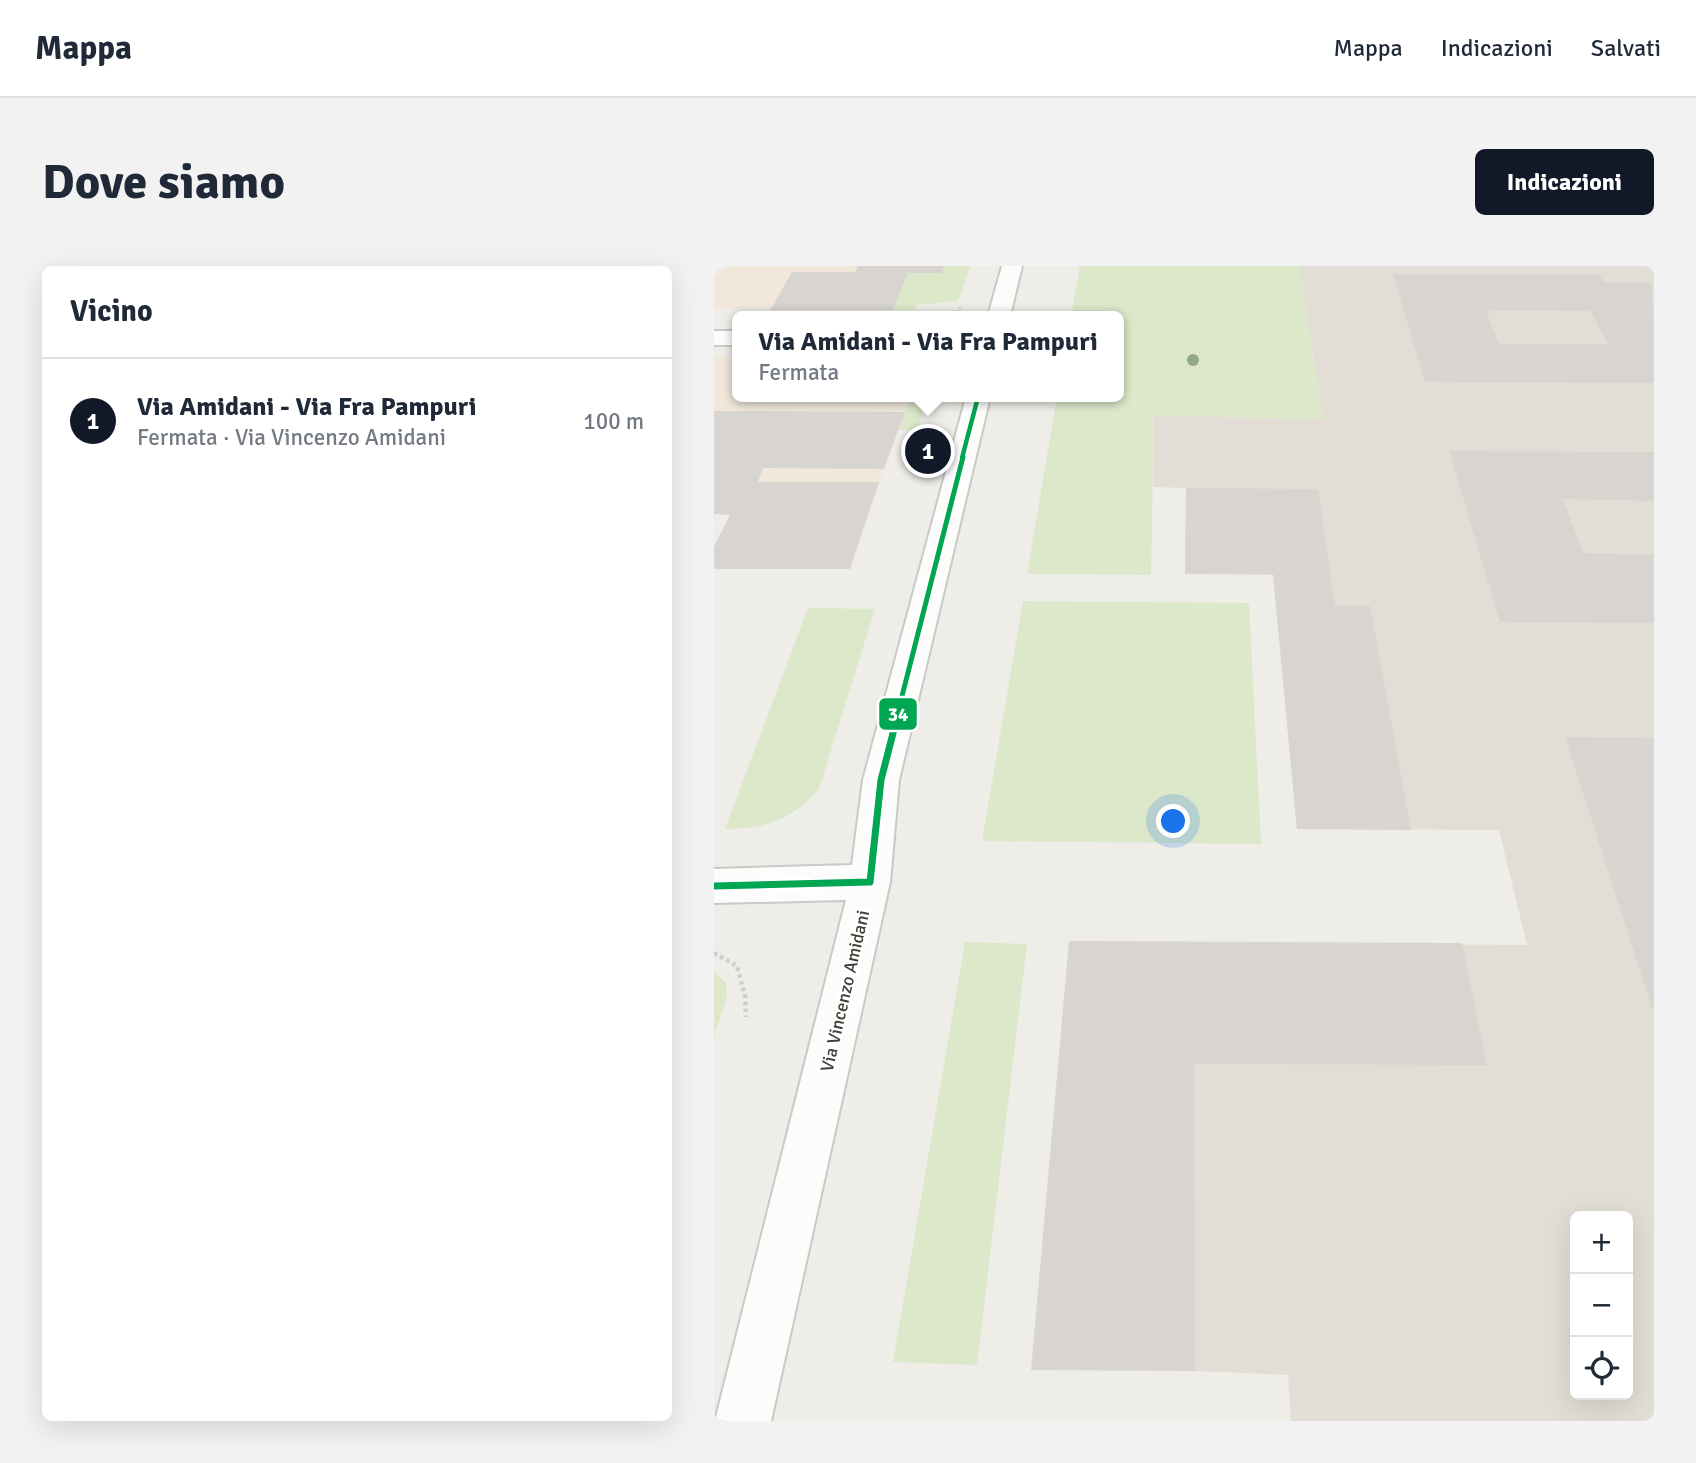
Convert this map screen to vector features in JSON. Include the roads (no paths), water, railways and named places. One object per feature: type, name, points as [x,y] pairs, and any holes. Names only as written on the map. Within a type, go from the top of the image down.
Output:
[{"type":"street","points":[[1002,306],[1021,270]]},
{"type":"street","points":[[714,338],[732,338]]},
{"type":"street","name":"Via Vincenzo Amidani","points":[[743,1421],[870,882],[881,780],[977,402]]},
{"type":"street","points":[[714,886],[870,882]]},
{"type":"place","name":"Via Amidani - Via Fra Pampuri","points":[[928,451]]}]
